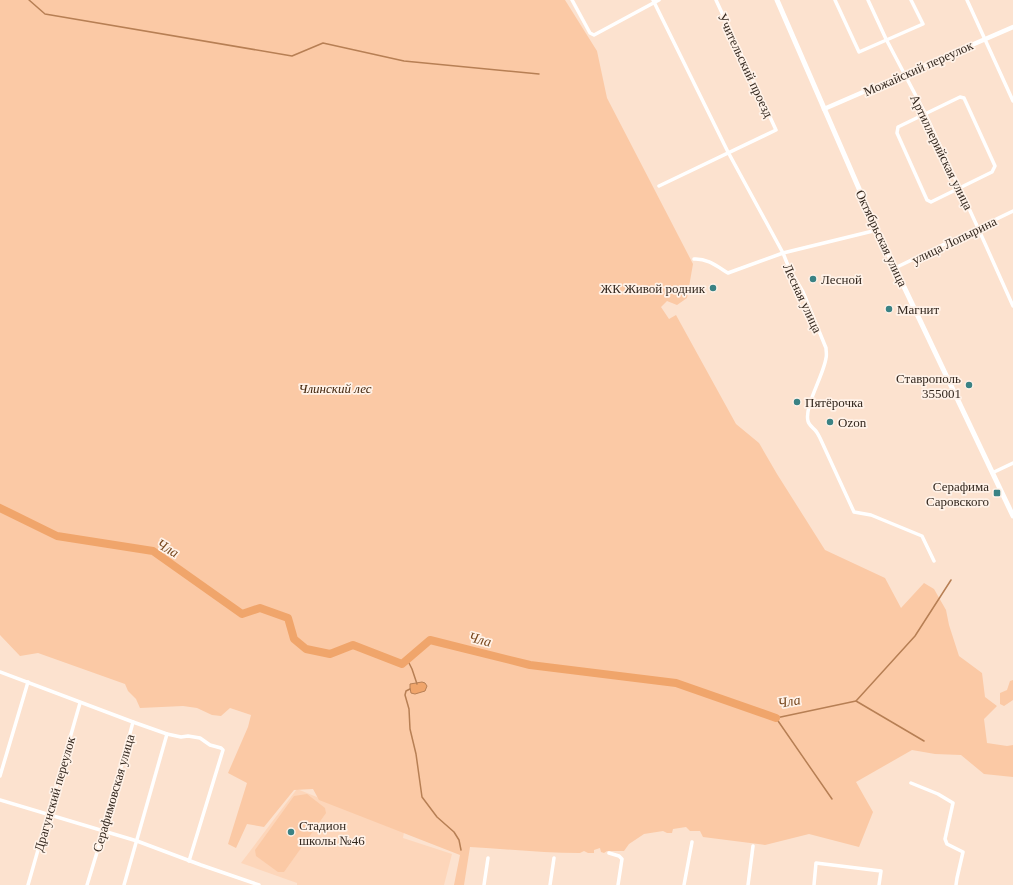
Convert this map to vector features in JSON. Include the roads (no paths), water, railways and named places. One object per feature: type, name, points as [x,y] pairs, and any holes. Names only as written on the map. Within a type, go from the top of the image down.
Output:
[{"type":"main road","name":"Октябрьская улица","points":[[777,0],[877,230],[1013,516]]},
{"type":"street","points":[[572,0],[590,33],[594,34],[654,1],[659,0]]},
{"type":"street","name":"Учительский проезд","points":[[716,0],[776,130],[728,152]]},
{"type":"street","points":[[835,0],[858,52],[923,24],[912,0]]},
{"type":"street","name":"Артиллерийская улица","points":[[868,0],[904,75],[925,113],[1013,306]]},
{"type":"street","points":[[967,0],[1013,100]]},
{"type":"street","name":"Лесная улица","points":[[654,1],[728,152],[783,253],[802,292],[826,348],[825,364],[809,406],[808,420],[811,427],[820,438],[854,512],[871,516],[922,536],[934,561]]},
{"type":"street","name":"Можайский переулок","points":[[824,109],[1013,27]]},
{"type":"street","points":[[960,97],[964,98],[995,166],[992,172],[930,202],[927,200],[897,133],[898,127],[925,113],[960,97]]},
{"type":"street","points":[[659,186],[728,152]]},
{"type":"street","name":"улица Лопырина","points":[[895,268],[1013,211]]},
{"type":"street","points":[[694,259],[700,258],[728,273],[783,253],[877,230]]},
{"type":"street","points":[[992,472],[1013,463]]},
{"type":"street","name":"Серафимовская улица","points":[[0,672],[133,722],[87,885]]},
{"type":"street","points":[[0,776],[28,682]]},
{"type":"street","name":"Драгунский переулок","points":[[28,885],[80,703]]},
{"type":"street","points":[[133,722],[167,734],[181,737],[188,736],[200,738],[210,745],[221,748],[222,750],[189,861]]},
{"type":"street","points":[[124,885],[167,734]]},
{"type":"street","points":[[911,783],[938,794],[953,803],[945,839],[947,844],[963,852],[956,885]]},
{"type":"street","points":[[0,800],[137,842],[259,885]]},
{"type":"street","points":[[684,885],[692,842]]},
{"type":"street","points":[[748,885],[754,846]]},
{"type":"street","points":[[609,853],[619,856],[622,859],[618,885]]},
{"type":"street","points":[[484,885],[488,858]]},
{"type":"street","points":[[550,885],[554,858]]},
{"type":"street","points":[[814,885],[816,863],[880,871],[879,885]]},
{"type":"street","points":[[241,885],[243,880]]},
{"type":"waterway","points":[[29,0],[45,14],[292,56],[323,43],[404,61],[539,74]]},
{"type":"waterway","name":"Чла","points":[[0,508],[57,536],[153,551],[242,614],[260,608],[288,618],[294,639],[306,649],[330,654],[353,645],[402,664],[430,640],[530,665],[676,683],[776,718]]},
{"type":"waterway","name":"Чла","points":[[832,799],[776,718],[856,701],[915,636],[951,580]]},
{"type":"waterway","points":[[407,659],[417,684]]},
{"type":"waterway","points":[[410,689],[406,691],[405,695],[409,709],[410,729],[416,754],[422,797],[437,817],[454,832],[459,840],[461,850]]},
{"type":"waterway","points":[[856,701],[924,741]]},
{"type":"place","name":"Лесной","points":[[813,279]]},
{"type":"place","name":"ЖК Живой родник","points":[[713,288]]},
{"type":"place","name":"Магнит","points":[[889,309]]},
{"type":"place","name":"Ставрополь 355001","points":[[969,385]]},
{"type":"place","name":"Пятёрочка","points":[[797,402]]},
{"type":"place","name":"Ozon","points":[[830,422]]},
{"type":"place","name":"Серафима Саровского","points":[[997,493]]},
{"type":"place","name":"Стадион школы №46","points":[[291,832]]},
{"type":"park label","name":"Члинский лес","points":[[335,388]]}]
